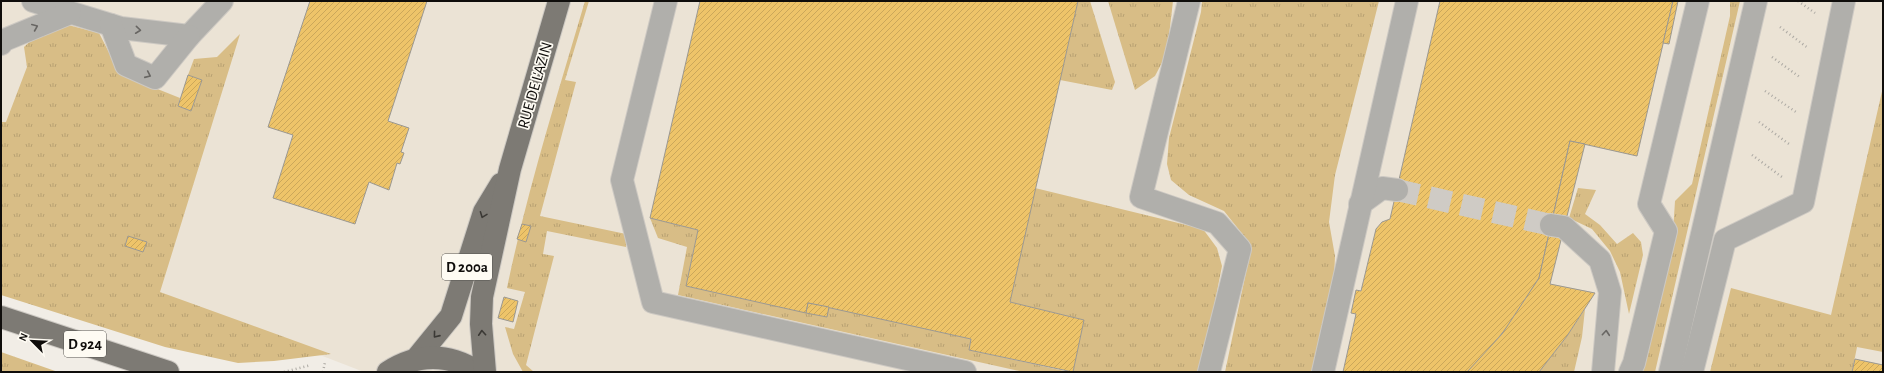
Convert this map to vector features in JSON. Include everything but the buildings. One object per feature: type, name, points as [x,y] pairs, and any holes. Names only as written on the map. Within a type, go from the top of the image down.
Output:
[{"type":"main road","name":"RUE DE L'AZIN","points":[[485,372],[481,324],[482,297],[510,169],[559,1]]},
{"type":"main road","name":"RUE DE L'AZIN","points":[[416,359],[451,316],[484,212],[510,169]]},
{"type":"main road","name":"D 924","points":[[1,317],[168,372]]},
{"type":"main road","points":[[388,372],[399,365],[416,359],[440,357],[464,364],[478,372]]},
{"type":"lane","points":[[33,1],[121,28],[189,36]]},
{"type":"lane","points":[[110,25],[126,65],[155,78],[189,36],[222,1]]},
{"type":"lane","points":[[666,1],[622,180],[653,302],[965,372]]},
{"type":"lane","points":[[1189,1],[1141,197],[1217,223],[1240,249],[1209,372]]},
{"type":"lane","points":[[1323,372],[1407,1]]},
{"type":"lane","points":[[1630,372],[1634,363],[1666,231],[1649,204],[1698,1]]},
{"type":"lane","points":[[1670,372],[1756,1]]},
{"type":"lane","points":[[1692,372],[1725,240],[1803,202],[1844,1]]},
{"type":"lane","points":[[1,44],[2,41],[70,12]]},
{"type":"lane","points":[[1360,204],[1382,188],[1397,190]]},
{"type":"lane","points":[[1551,225],[1564,227],[1600,260],[1610,292],[1603,372]]},
{"type":"path","points":[[1798,1],[1818,16]]},
{"type":"path","points":[[1780,27],[1810,49]]},
{"type":"path","points":[[1772,58],[1803,80]]},
{"type":"path","points":[[1765,91],[1796,112]]},
{"type":"path","points":[[1758,122],[1790,144]]},
{"type":"path","points":[[1752,155],[1783,177]]},
{"type":"path","points":[[323,372],[325,362]]},
{"type":"path","points":[[284,372],[311,365]]},
{"type":"shaded area","points":[[1,1],[1883,1],[1883,372],[364,372],[1,232]]},
{"type":"green space","points":[[585,1],[589,1],[565,80],[576,82],[540,216],[626,234],[626,247],[547,231],[543,254],[554,256],[526,365],[534,372],[523,372],[513,354],[505,327],[514,329],[525,292],[507,288],[533,180]]},
{"type":"green space","points":[[1078,1],[1090,1],[1115,82],[1112,90],[1060,80]]},
{"type":"green space","points":[[1108,1],[1173,1],[1167,53],[1155,76],[1135,90]]},
{"type":"green space","points":[[1202,1],[1379,1],[1335,175],[1329,222],[1335,256],[1334,278],[1313,372],[1225,372],[1249,258],[1244,236],[1224,211],[1189,195],[1171,180],[1167,164],[1169,138],[1201,12]]},
{"type":"green space","points":[[1730,1],[1740,1],[1655,372],[1641,372],[1673,232],[1675,201],[1692,184],[1730,16]]},
{"type":"green space","points":[[68,25],[99,33],[120,74],[180,98],[178,106],[191,111],[202,80],[188,75],[194,59],[217,57],[240,34],[160,292],[331,354],[274,361],[238,363],[165,347],[1,295],[1,122],[6,122],[27,67],[24,47],[41,31]]},
{"type":"green space","points":[[1883,87],[1883,352],[1857,347],[1852,372],[1710,372],[1731,288],[1831,315]]},
{"type":"green space","points":[[1035,188],[1203,229],[1217,248],[1222,266],[1201,372],[1073,372],[1084,320],[1010,302]]},
{"type":"green space","points":[[1578,188],[1596,190],[1585,214],[1600,225],[1617,244],[1633,233],[1641,242],[1643,255],[1629,314],[1620,272],[1610,251],[1592,229],[1569,218]]},
{"type":"green space","points":[[650,218],[698,230],[686,286],[826,317],[829,307],[971,339],[969,350],[1069,372],[1024,372],[678,295],[687,247],[658,238]]},
{"type":"green space","points":[[1585,309],[1582,337],[1574,372],[1539,372],[1567,336]]},
{"type":"green space","points":[[1,352],[58,372],[1,372]]},
{"type":"tunnel","points":[[1397,190],[1551,225]]}]
